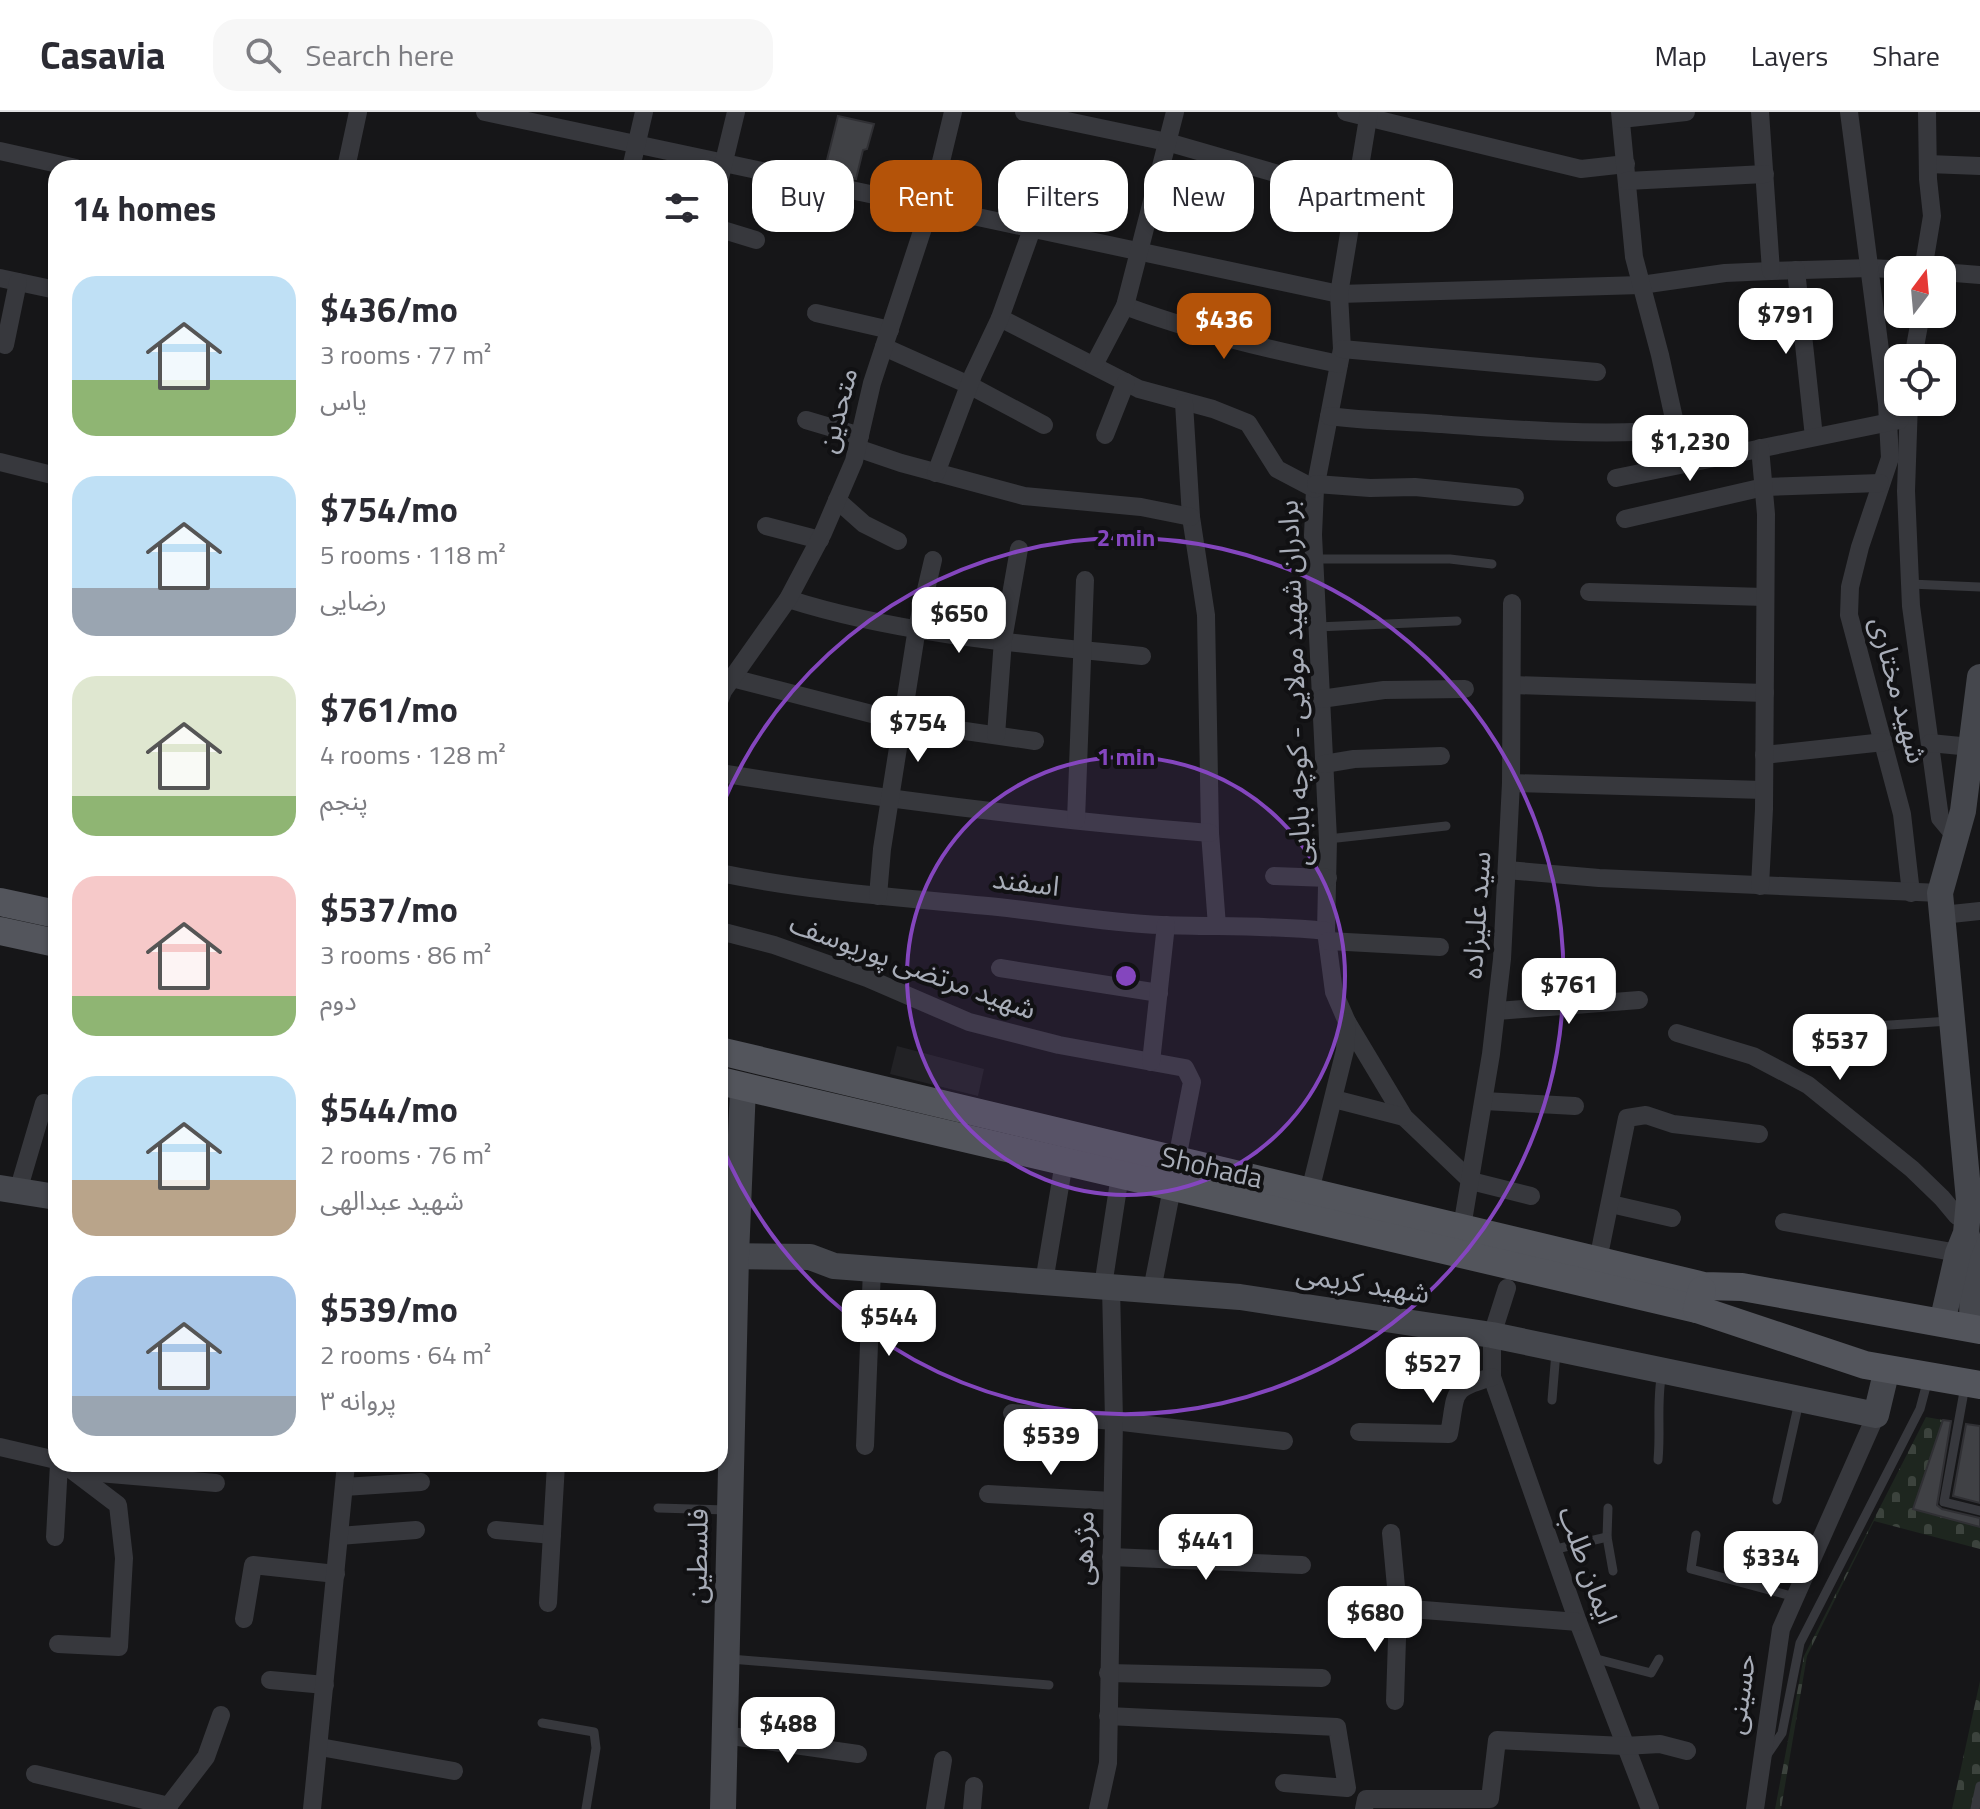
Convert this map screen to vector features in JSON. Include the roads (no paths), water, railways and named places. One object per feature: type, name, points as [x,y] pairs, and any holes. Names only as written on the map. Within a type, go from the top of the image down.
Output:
[{"type":"main road","points":[[1942,1323],[1964,1234],[1969,1200],[1941,904],[1963,811],[1980,677]]},
{"type":"main road","points":[[0,902],[48,912]]},
{"type":"main road","points":[[0,931],[48,941]]},
{"type":"main road","name":"Shohada","points":[[728,1053],[1598,1260],[1641,1283]]},
{"type":"main road","name":"Shohada","points":[[732,1084],[1172,1188],[1700,1297]]},
{"type":"main road","name":"فلسطین","points":[[723,1809],[730,1510],[728,1263],[732,1084]]},
{"type":"main road","points":[[9,1190],[48,1196]]},
{"type":"main road","points":[[1700,1297],[1742,1287],[1976,1329],[1973,1256],[1964,1234]]},
{"type":"main road","name":"شهید کریمی","points":[[728,1263],[810,1273],[834,1266],[1240,1297],[1492,1335],[1876,1415]]},
{"type":"main road","points":[[1700,1297],[1876,1367],[1973,1384]]},
{"type":"main road","name":"حسینی","points":[[1876,1367],[1876,1415]]},
{"type":"street","points":[[348,160],[358,112]]},
{"type":"street","points":[[485,112],[636,144],[689,160]]},
{"type":"street","points":[[633,160],[644,112]]},
{"type":"street","points":[[724,160],[736,112]]},
{"type":"street","name":"متحدین","points":[[941,160],[953,112]]},
{"type":"street","points":[[1024,112],[1167,142],[1270,173]]},
{"type":"street","points":[[1094,365],[1125,306],[1175,112]]},
{"type":"street","points":[[1346,112],[1581,169],[1627,173],[1765,174]]},
{"type":"street","points":[[1684,464],[1634,257],[1621,115],[1686,112]]},
{"type":"street","points":[[1760,112],[1771,271]]},
{"type":"street","name":"شهید مختاری","points":[[1849,112],[1870,268],[1890,458],[1853,573],[1849,615],[1902,814],[1911,893]]},
{"type":"street","points":[[1925,256],[1932,216],[1927,112]]},
{"type":"street","name":"برادران شهید مولایی - کوچه بابایی","points":[[1360,160],[1368,115]]},
{"type":"street","points":[[0,151],[48,162]]},
{"type":"street","points":[[1928,164],[1980,166]]},
{"type":"street","points":[[728,171],[870,196]]},
{"type":"street","points":[[728,231],[756,240]]},
{"type":"street","name":"متحدین","points":[[728,685],[788,599],[820,540],[859,442],[887,339],[922,232]]},
{"type":"street","points":[[936,473],[969,385],[1000,318],[1031,232]]},
{"type":"street","points":[[1046,232],[1339,294],[1641,285],[1725,273],[1884,269]]},
{"type":"street","name":"برادران شهید مولایی - کوچه بابایی","points":[[1348,232],[1339,294],[1340,356],[1316,486],[1314,559],[1328,839],[1327,936],[1334,992],[1347,1022],[1404,1117]]},
{"type":"street","points":[[1796,270],[1814,437]]},
{"type":"street","points":[[1956,273],[1980,275]]},
{"type":"street","points":[[5,345],[9,280],[48,288]]},
{"type":"street","points":[[1125,306],[1183,328],[1234,342],[1340,356],[1597,372]]},
{"type":"street","points":[[816,313],[887,339],[1044,425]]},
{"type":"street","points":[[1000,318],[1126,382],[1248,423],[1277,469],[1316,486],[1415,487],[1515,497]]},
{"type":"street","points":[[1105,435],[1126,382]]},
{"type":"street","points":[[1184,403],[1191,517],[1206,615],[1210,833],[1217,926]]},
{"type":"street","points":[[1329,416],[1531,431],[1676,430]]},
{"type":"street","points":[[1616,478],[1888,422],[1899,416]]},
{"type":"street","points":[[1909,416],[1906,491],[1910,584],[1940,818],[1955,836]]},
{"type":"street","points":[[806,420],[936,473],[1024,496],[1141,507],[1191,517]]},
{"type":"street","points":[[1760,448],[1764,487],[1765,597],[1760,886]]},
{"type":"street","points":[[0,462],[48,474]]},
{"type":"street","points":[[1625,519],[1764,487],[1880,483]]},
{"type":"street","points":[[837,500],[864,524],[898,541]]},
{"type":"street","points":[[766,526],[820,540]]},
{"type":"street","points":[[996,735],[1003,640],[1019,549]]},
{"type":"street","points":[[878,896],[882,849],[917,628],[933,560]]},
{"type":"street","points":[[1076,820],[1085,580]]},
{"type":"street","points":[[1589,592],[1765,597]]},
{"type":"street","points":[[788,599],[852,617],[917,628],[1142,656]]},
{"type":"street","name":"سید علیزاده","points":[[1462,1227],[1497,1011],[1511,783],[1512,603]]},
{"type":"street","points":[[732,678],[903,722],[1035,741]]},
{"type":"street","points":[[1513,685],[1765,693]]},
{"type":"street","points":[[1321,699],[1384,690],[1465,689]]},
{"type":"street","points":[[1764,755],[1884,742]]},
{"type":"street","points":[[1930,743],[1971,747]]},
{"type":"street","points":[[1324,764],[1354,759],[1441,756]]},
{"type":"street","points":[[728,774],[891,800],[1210,833]]},
{"type":"street","points":[[1511,783],[1764,790]]},
{"type":"street","points":[[1507,870],[1599,878],[1911,893],[1941,904],[1980,911]]},
{"type":"street","name":"اسفند","points":[[728,875],[756,881],[1050,912],[1095,920],[1166,925],[1278,926],[1327,936],[1440,947]]},
{"type":"street","points":[[1274,876],[1328,878]]},
{"type":"street","points":[[1151,1062],[1166,925]]},
{"type":"street","name":"شهید مرتضی پوریوسف","points":[[728,933],[774,945],[867,978],[969,1022],[1059,1045],[1185,1068],[1192,1082],[1177,1159]]},
{"type":"street","points":[[1000,968],[1159,993]]},
{"type":"street","points":[[1497,1011],[1639,1000]]},
{"type":"street","points":[[1310,1191],[1345,1050],[1347,1022]]},
{"type":"street","points":[[1677,1033],[1753,1056],[1808,1085],[1912,1169],[1957,1216],[1964,1234],[1784,1222]]},
{"type":"street","points":[[1334,1099],[1404,1117],[1471,1181],[1531,1196]]},
{"type":"street","points":[[1484,1101],[1575,1106]]},
{"type":"street","points":[[9,1190],[44,1103]]},
{"type":"street","points":[[1598,1260],[1627,1118],[1646,1115],[1673,1124],[1759,1134]]},
{"type":"street","points":[[1044,1282],[1064,1162]]},
{"type":"street","name":"مژدهی","points":[[1098,1809],[1108,1763],[1114,1421],[1107,1287],[1120,1175]]},
{"type":"street","points":[[1152,1290],[1172,1188]]},
{"type":"street","points":[[1611,1204],[1672,1218]]},
{"type":"street","points":[[865,1446],[872,1269]]},
{"type":"street","name":"ایمان طلب","points":[[1507,1288],[1492,1335],[1492,1377],[1591,1658],[1650,1809]]},
{"type":"street","points":[[1359,1432],[1449,1434],[1458,1390],[1463,1385],[1492,1377]]},
{"type":"street","points":[[1012,1413],[1114,1421],[1284,1441]]},
{"type":"street","name":"حسینی","points":[[1755,1809],[1781,1629],[1876,1415]]},
{"type":"street","points":[[0,1447],[48,1461]]},
{"type":"street","points":[[55,1537],[62,1472]]},
{"type":"street","points":[[58,1644],[119,1647],[124,1558],[118,1505],[73,1472]]},
{"type":"street","points":[[122,1472],[216,1483]]},
{"type":"street","points":[[312,1809],[345,1472]]},
{"type":"street","points":[[548,1603],[556,1472]]},
{"type":"street","points":[[344,1487],[421,1482]]},
{"type":"street","points":[[988,1494],[1112,1501]]},
{"type":"street","points":[[339,1536],[416,1530]]},
{"type":"street","points":[[496,1530],[552,1535]]},
{"type":"street","points":[[1391,1533],[1398,1608],[1395,1701]]},
{"type":"street","points":[[1111,1557],[1302,1565]]},
{"type":"street","points":[[244,1619],[253,1565],[336,1574]]},
{"type":"street","points":[[1398,1608],[1578,1622]]},
{"type":"street","points":[[1108,1673],[1322,1678]]},
{"type":"street","points":[[270,1680],[325,1685]]},
{"type":"street","points":[[35,1774],[167,1807],[206,1757],[221,1715]]},
{"type":"street","points":[[1108,1716],[1337,1727],[1347,1788],[1284,1783]]},
{"type":"street","points":[[724,1735],[858,1754]]},
{"type":"street","points":[[1364,1809],[1366,1799],[1490,1799],[1497,1740],[1624,1746],[1660,1744],[1687,1751]]},
{"type":"street","points":[[320,1747],[454,1771]]},
{"type":"street","points":[[935,1809],[943,1760]]},
{"type":"street","points":[[972,1809],[974,1786]]},
{"type":"lane","points":[[1314,559],[1450,559],[1492,564]]},
{"type":"lane","points":[[1910,584],[1980,587]]},
{"type":"lane","points":[[1317,627],[1457,621]]},
{"type":"lane","points":[[1328,839],[1446,826]]},
{"type":"lane","points":[[1861,1027],[1952,1021]]},
{"type":"lane","points":[[1552,1400],[1557,1348]]},
{"type":"lane","points":[[1658,1460],[1660,1433],[1657,1400],[1662,1370]]},
{"type":"lane","points":[[1762,1762],[1782,1733],[1800,1643],[1920,1409],[1929,1376]]},
{"type":"lane","points":[[1973,1384],[1944,1502],[1980,1511]]},
{"type":"lane","points":[[1777,1500],[1800,1398]]},
{"type":"lane","points":[[658,1508],[730,1510]]},
{"type":"lane","points":[[1608,1508],[1607,1537],[1613,1571]]},
{"type":"lane","points":[[1696,1535],[1691,1569],[1795,1597]]},
{"type":"lane","points":[[1552,1550],[1607,1537]]},
{"type":"lane","points":[[1591,1658],[1651,1673],[1659,1659]]},
{"type":"lane","points":[[727,1659],[1049,1685]]},
{"type":"lane","points":[[542,1723],[594,1732],[596,1748],[586,1809]]},
{"type":"lane","points":[[1977,1803],[1980,1786]]}]
